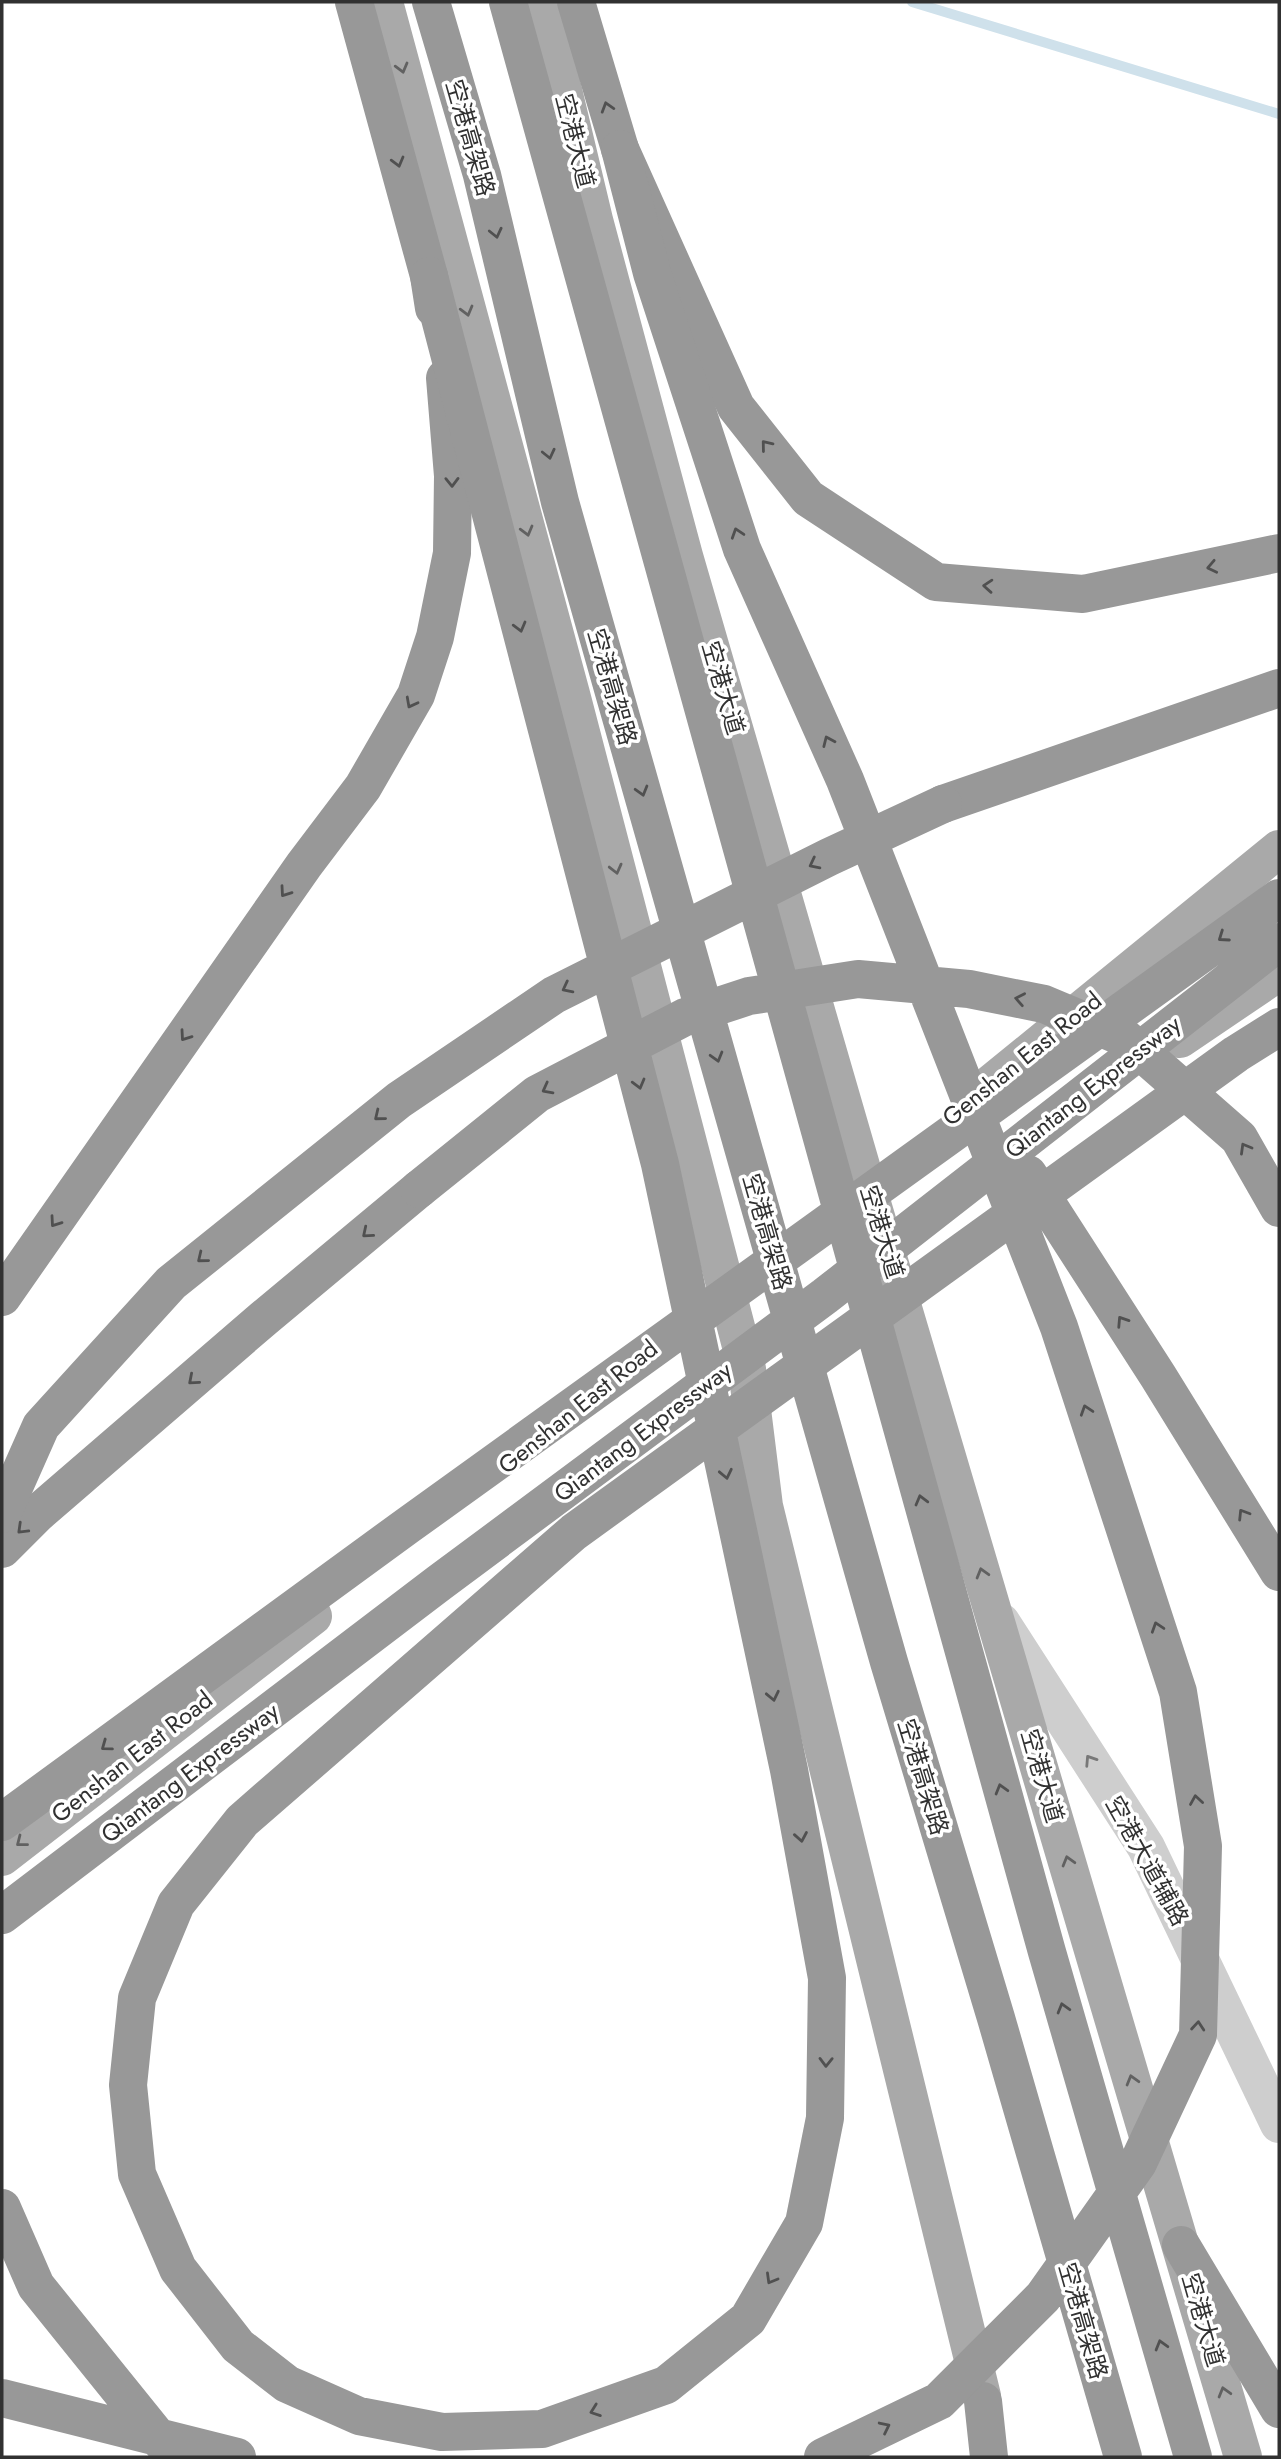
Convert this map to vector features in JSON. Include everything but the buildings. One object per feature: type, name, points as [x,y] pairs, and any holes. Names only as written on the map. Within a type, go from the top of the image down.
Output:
[{"type":"highway","points":[[354,2],[429,276],[660,1164],[691,1312],[712,1406],[714,1420],[717,1433],[789,1770],[827,1978],[825,2118],[804,2222],[748,2319],[666,2385],[542,2429],[442,2432],[359,2416],[287,2384],[238,2346],[178,2269],[136,2174],[128,2085],[137,1998],[176,1904],[242,1821],[574,1532],[709,1435],[720,1427],[743,1411],[1192,1087],[1236,1054],[1279,1027]]},
{"type":"highway","name":"空港高架路","points":[[431,2],[482,175],[564,516],[885,1649],[996,2018],[1123,2457]]},
{"type":"highway","points":[[508,2],[1047,1952],[1193,2457]]},
{"type":"highway","points":[[576,2],[620,149],[652,273],[742,549],[845,780],[923,978],[999,1129],[1158,1376],[1279,1572]]},
{"type":"highway","points":[[620,149],[736,407],[808,498],[936,582],[1083,594],[1279,554]]},
{"type":"highway","points":[[2,1297],[304,865],[363,787],[416,695],[435,637],[452,553],[453,476],[446,385],[429,276]]},
{"type":"highway","points":[[2,1514],[41,1426],[171,1283],[399,1100],[554,995],[829,857],[943,804],[1279,688]]},
{"type":"highway","points":[[823,2457],[939,2401],[1043,2297],[1138,2163],[1198,2035],[1203,1846],[1178,1692],[1059,1327],[845,780]]},
{"type":"highway","name":"Qiantang Expressway","points":[[2,1822],[407,1525],[1279,898]]},
{"type":"highway","name":"Qiantang Expressway","points":[[2,1915],[439,1583],[825,1296],[1279,942]]},
{"type":"highway","points":[[2,1549],[37,1514],[263,1319],[537,1094],[685,1017],[749,996],[858,979],[969,989],[1044,1004],[1125,1038],[1171,1077],[1239,1138],[1279,1208]]},
{"type":"highway","points":[[2,2208],[36,2286],[165,2446],[183,2457]]},
{"type":"highway","points":[[1181,2245],[1279,2409]]},
{"type":"highway","points":[[2,2398],[237,2457]]},
{"type":"highway","points":[[983,2401],[988,2457]]},
{"type":"main road","points":[[384,2],[571,694],[747,1369],[764,1506],[998,2457]]},
{"type":"main road","name":"空港大道","points":[[542,2],[594,220],[684,556],[866,1183],[1243,2457]]},
{"type":"main road","name":"Genshan East Road","points":[[2,1857],[644,1358],[722,1273],[866,1183],[1083,1011],[1279,849]]},
{"type":"main road","points":[[2,1933],[447,1591],[892,1264],[1166,1049],[1279,972]]},
{"type":"street","name":"空港大道辅路","points":[[993,1610],[1146,1847],[1279,2124]]},
{"type":"waterway","points":[[912,2],[1279,114]]}]
